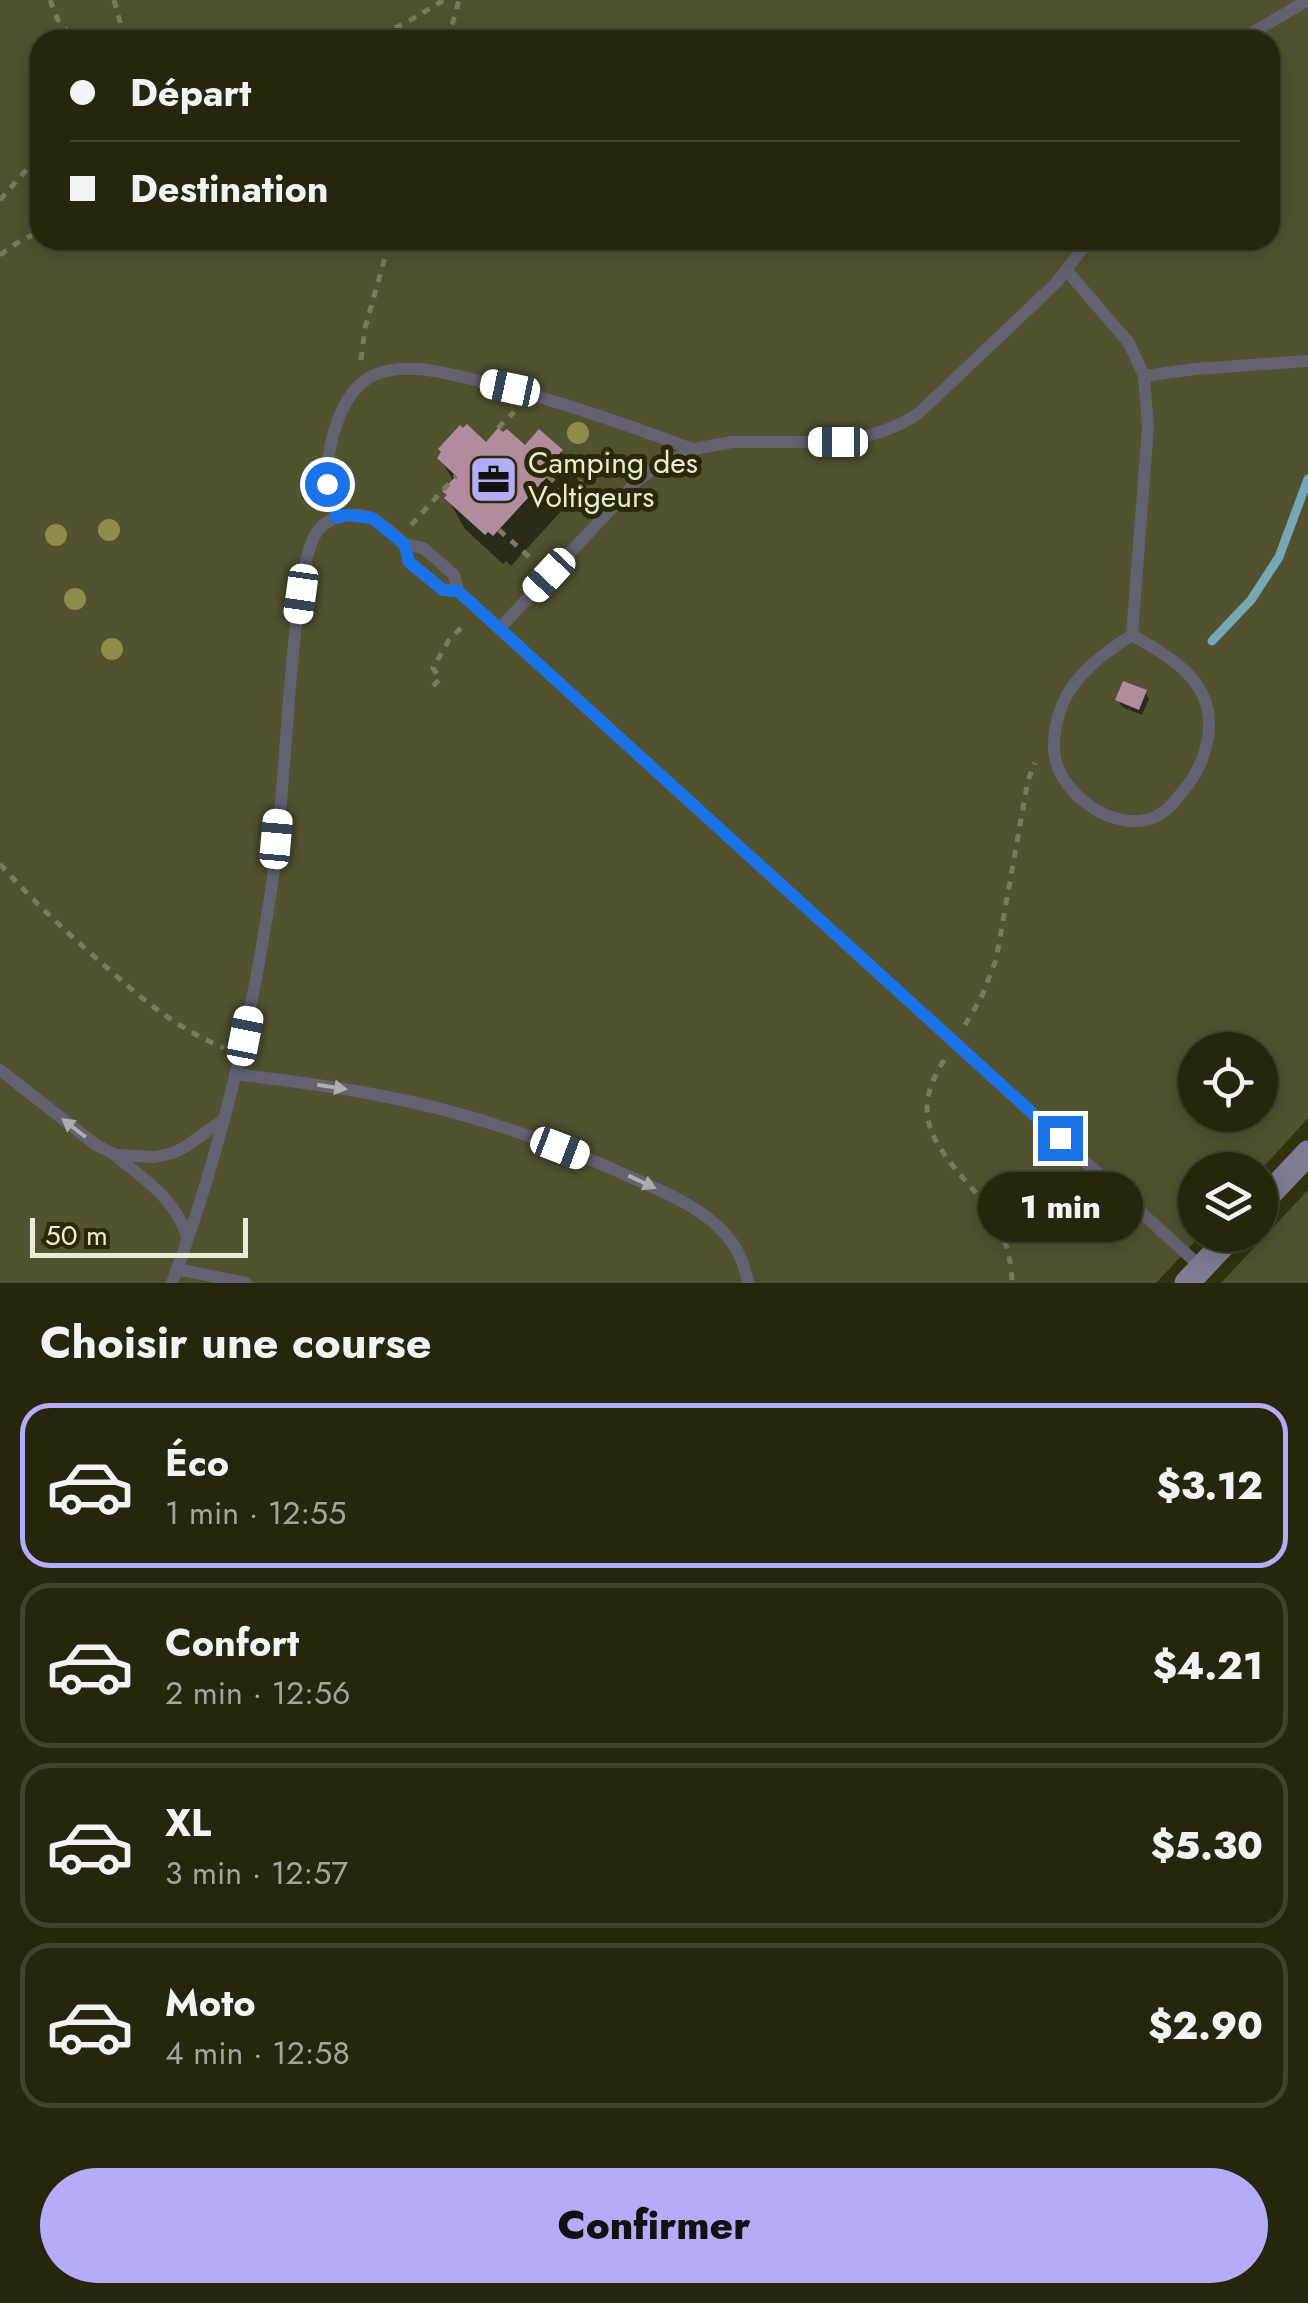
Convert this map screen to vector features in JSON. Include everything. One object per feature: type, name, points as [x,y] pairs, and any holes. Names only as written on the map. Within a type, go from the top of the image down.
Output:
[{"type":"street","points":[[1278,1185],[1308,1153]]},
{"type":"street","points":[[1194,1275],[1216,1252]]},
{"type":"lane","points":[[1257,30],[1308,0]]},
{"type":"lane","points":[[500,628],[636,482],[657,466],[695,450],[732,442],[838,442],[904,423],[943,392],[1066,271],[1082,250]]},
{"type":"lane","points":[[1066,271],[1129,343],[1144,376],[1148,427],[1132,636]]},
{"type":"lane","points":[[1144,376],[1308,361]]},
{"type":"lane","points":[[337,518],[327,484],[332,434],[352,392],[386,371],[428,370],[510,388],[592,412],[695,450]]},
{"type":"lane","points":[[246,1283],[174,1276],[240,1054],[272,881],[293,648],[305,566],[316,532],[322,525],[346,515],[372,518],[404,544],[423,548],[454,575],[458,591],[955,1042],[1194,1275]]},
{"type":"lane","points":[[1132,636],[1177,662],[1198,685],[1206,700],[1210,724],[1206,754],[1188,786],[1154,818],[1136,822],[1096,811],[1066,784],[1055,757],[1056,727],[1063,702],[1079,678],[1104,653],[1132,636]]},
{"type":"lane","points":[[0,1070],[164,1195],[177,1210],[188,1239]]},
{"type":"lane","points":[[235,1074],[374,1094],[440,1109],[604,1165],[684,1202],[708,1219],[737,1250],[748,1283]]},
{"type":"lane","points":[[116,1155],[155,1158],[185,1147],[223,1120]]},
{"type":"path","points":[[50,0],[66,30]]},
{"type":"path","points":[[114,0],[122,30]]},
{"type":"path","points":[[389,30],[444,0]]},
{"type":"path","points":[[451,30],[459,0]]},
{"type":"path","points":[[0,200],[30,166]]},
{"type":"path","points":[[0,255],[30,236]]},
{"type":"path","points":[[361,383],[365,328],[387,250]]},
{"type":"path","points":[[555,460],[578,479]]},
{"type":"path","points":[[413,522],[456,476]]},
{"type":"path","points":[[548,476],[566,493]]},
{"type":"path","points":[[499,530],[518,546]]},
{"type":"path","points":[[433,686],[440,678],[433,668],[448,640],[479,609]]},
{"type":"path","points":[[1012,1283],[1012,1261],[989,1209],[940,1152],[929,1127],[927,1106],[932,1079],[981,998],[996,960],[1028,780],[1040,750],[1056,727]]},
{"type":"path","points":[[0,864],[32,900],[158,1013],[204,1040],[240,1054]]},
{"type":"shaded area","points":[[0,0],[1308,0],[1308,1118],[1277,1152],[1178,1152],[1178,1252],[1185,1252],[1156,1283],[0,1283]]},
{"type":"shaded area","points":[[1308,1190],[1308,1283],[1221,1283],[1250,1252],[1278,1252],[1278,1222]]},
{"type":"building","points":[[467,424],[486,442],[498,428],[503,432],[507,429],[525,445],[539,429],[563,450],[543,472],[548,476],[493,536],[488,532],[485,535],[444,498],[447,495],[442,491],[456,476],[437,458],[441,452],[438,449],[460,425],[463,428]]},
{"type":"building","points":[[1123,681],[1147,690],[1139,710],[1115,700]]},
{"type":"waterway","points":[[1212,641],[1251,600],[1279,557],[1308,479]]},
{"type":"place","name":"Camping des Voltigeurs","points":[[493,480]]},
{"type":"route","points":[[327,484],[337,518],[363,516],[381,524],[404,544],[409,562],[443,590],[458,591],[1060,1138]]}]
